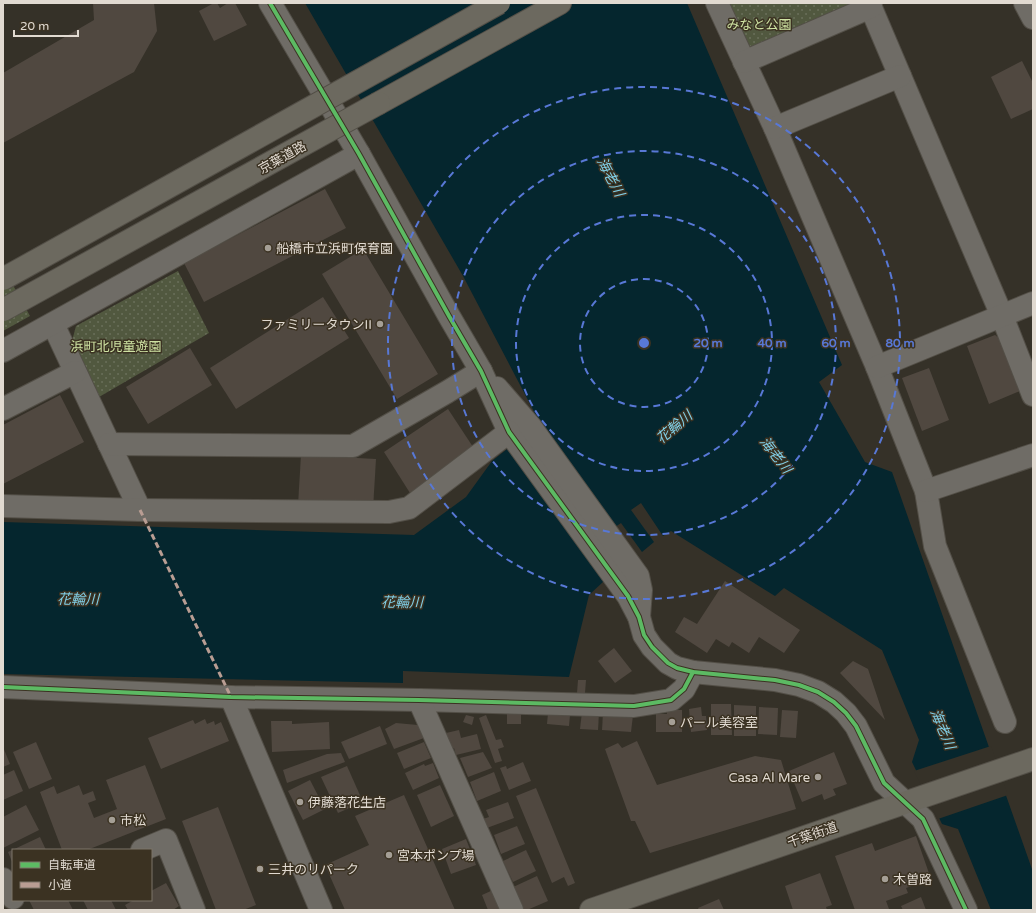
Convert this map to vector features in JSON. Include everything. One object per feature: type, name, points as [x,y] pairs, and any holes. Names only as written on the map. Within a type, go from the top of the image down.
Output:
[{"type":"highway","points":[[3,279],[499,3]]},
{"type":"highway","name":"京葉道路","points":[[3,310],[560,3]]},
{"type":"highway","name":"千葉街道","points":[[591,910],[1033,759]]},
{"type":"street","points":[[270,3],[359,154],[446,310],[517,432],[622,570],[638,576],[641,590],[639,617],[644,635],[652,647],[668,663],[677,668],[693,672],[775,680],[818,692],[834,702],[846,713],[856,726],[884,783],[923,819],[966,910]]},
{"type":"street","points":[[717,3],[776,128],[877,367],[926,491],[935,546],[1005,722]]},
{"type":"street","points":[[1025,3],[1033,18]]},
{"type":"street","points":[[744,62],[870,5],[1002,316],[1033,395]]},
{"type":"street","points":[[776,128],[900,76]]},
{"type":"street","points":[[3,351],[359,154]]},
{"type":"street","points":[[877,367],[1033,303]]},
{"type":"street","points":[[53,324],[140,510]]},
{"type":"street","points":[[109,444],[353,446],[481,371]]},
{"type":"street","points":[[3,409],[75,372]]},
{"type":"street","points":[[3,506],[140,510],[389,512],[409,508],[517,432]]},
{"type":"street","points":[[926,491],[1033,455]]},
{"type":"street","points":[[3,687],[231,697],[634,706],[671,700],[684,689],[693,672]]},
{"type":"street","points":[[231,697],[321,910]]},
{"type":"street","points":[[419,700],[512,910]]},
{"type":"street","points":[[144,849],[166,840],[194,910]]},
{"type":"street","points":[[3,879],[12,897]]},
{"type":"street","points":[[14,901],[19,910]]},
{"type":"green space","name":"みなと公園","points":[[726,3],[858,3],[748,52]]},
{"type":"green space","points":[[3,267],[30,316],[3,331]]},
{"type":"green space","name":"浜町北児童遊園","points":[[178,271],[209,333],[99,397],[72,341],[76,326]]},
{"type":"water","points":[[305,3],[687,3],[842,365],[819,382],[865,462],[892,472],[1033,872],[1033,910],[991,910],[958,829],[942,824],[912,762],[919,740],[882,650],[784,588],[775,596],[671,531],[663,536],[641,503],[631,510],[654,542],[642,552],[621,523],[612,529],[618,568],[589,595],[569,677],[403,671],[403,683],[3,674],[3,522],[414,535],[466,497],[492,461],[540,423],[463,276]]},
{"type":"pier","points":[[991,746],[1008,795],[938,819],[914,771]]},
{"type":"building","points":[[93,3],[154,3],[157,31],[134,72],[3,143],[3,73],[94,20]]},
{"type":"building","points":[[214,3],[217,3],[220,8],[228,3],[235,3],[247,25],[214,41],[199,11]]},
{"type":"building","points":[[1022,61],[1033,83],[1033,109],[1011,119],[991,77]]},
{"type":"building","points":[[325,189],[346,228],[204,302],[184,263]]},
{"type":"building","name":"ファミリータウンII","points":[[363,249],[438,374],[397,399],[322,274]]},
{"type":"building","points":[[323,297],[349,338],[236,409],[210,368]]},
{"type":"building","points":[[995,335],[999,338],[1020,391],[989,404],[967,346]]},
{"type":"building","points":[[190,348],[212,385],[148,424],[126,387]]},
{"type":"building","points":[[929,368],[949,420],[922,431],[902,378]]},
{"type":"building","points":[[60,395],[84,442],[3,484],[3,425]]},
{"type":"building","points":[[448,409],[475,450],[410,493],[384,452]]},
{"type":"building","points":[[301,455],[376,459],[373,509],[298,505]]},
{"type":"building","points":[[725,581],[800,630],[784,653],[759,637],[749,653],[732,642],[729,647],[716,639],[707,653],[675,632],[684,617],[697,624]]},
{"type":"building","points":[[614,648],[632,671],[615,683],[598,661]]},
{"type":"building","points":[[853,661],[868,669],[885,720],[840,673]]},
{"type":"building","points":[[578,680],[586,680],[585,693],[577,693]]},
{"type":"building","points":[[711,704],[731,704],[732,735],[711,735]]},
{"type":"building","points":[[734,705],[756,706],[756,736],[734,736]]},
{"type":"building","points":[[701,707],[702,716],[706,716],[707,730],[691,732],[689,709]]},
{"type":"building","points":[[759,707],[778,708],[777,735],[758,734]]},
{"type":"building","points":[[667,710],[682,710],[682,732],[656,732],[656,714],[667,714]]},
{"type":"building","points":[[782,710],[798,711],[796,738],[780,737]]},
{"type":"building","points":[[582,712],[599,713],[598,730],[580,729]]},
{"type":"building","points":[[548,713],[570,715],[569,726],[547,724]]},
{"type":"building","points":[[603,713],[633,715],[631,732],[602,730]]},
{"type":"building","points":[[507,714],[521,714],[521,724],[507,724]]},
{"type":"building","points":[[466,715],[474,717],[472,725],[463,722]]},
{"type":"building","points":[[486,715],[496,740],[501,739],[504,747],[498,749],[502,761],[495,763],[479,718]]},
{"type":"building","points":[[205,719],[207,724],[214,721],[215,725],[221,722],[229,741],[161,769],[148,738],[193,720],[195,724]]},
{"type":"building","points":[[271,721],[292,721],[292,724],[329,722],[330,749],[272,752]]},
{"type":"building","points":[[396,723],[418,725],[424,738],[394,749],[385,729]]},
{"type":"building","points":[[380,726],[387,744],[349,759],[341,742]]},
{"type":"building","points":[[459,730],[461,738],[477,734],[481,749],[456,755],[454,748],[450,749],[446,733]]},
{"type":"building","points":[[637,741],[657,785],[755,756],[781,760],[796,809],[650,853],[635,821],[631,821],[605,749],[618,743],[622,748]]},
{"type":"building","points":[[36,742],[52,779],[29,789],[13,752]]},
{"type":"building","points":[[424,742],[431,758],[404,769],[397,753]]},
{"type":"building","points":[[3,747],[10,764],[3,767]]},
{"type":"building","points":[[483,752],[492,768],[468,777],[460,758]]},
{"type":"building","name":"Casa Al Mare","points":[[834,752],[847,784],[833,789],[836,795],[824,800],[822,794],[802,802],[789,771]]},
{"type":"building","points":[[341,753],[345,762],[287,783],[283,770],[327,754]]},
{"type":"building","points":[[523,762],[531,781],[509,790],[500,768],[506,766],[507,769]]},
{"type":"building","points":[[433,763],[439,778],[413,790],[405,773],[424,764],[425,766]]},
{"type":"building","points":[[145,765],[166,819],[90,849],[62,849],[40,792],[54,786],[57,794],[79,785],[83,795],[93,791],[96,800],[88,803],[94,818],[117,809],[106,780]]},
{"type":"building","points":[[347,766],[363,802],[338,813],[321,777]]},
{"type":"building","points":[[14,770],[23,791],[3,800],[3,775]]},
{"type":"building","points":[[494,772],[501,791],[477,801],[470,782]]},
{"type":"building","points":[[310,780],[325,809],[303,820],[288,791]]},
{"type":"building","points":[[440,785],[454,816],[431,827],[417,795]]},
{"type":"building","points":[[536,788],[575,883],[568,886],[564,877],[552,883],[516,796]]},
{"type":"building","name":"宮本ポンプ場","points":[[404,795],[455,910],[345,910],[325,865],[369,845],[355,816]]},
{"type":"building","points":[[508,802],[514,818],[484,829],[480,820],[489,817],[486,810]]},
{"type":"building","points":[[26,805],[39,830],[3,848],[3,817]]},
{"type":"building","points":[[218,807],[256,905],[243,910],[216,910],[182,821]]},
{"type":"building","points":[[517,826],[525,844],[501,854],[494,835]]},
{"type":"building","points":[[916,836],[931,879],[906,888],[908,893],[886,901],[889,909],[855,910],[835,856],[872,843],[875,851]]},
{"type":"building","points":[[40,837],[46,849],[14,849]]},
{"type":"building","points":[[466,839],[476,865],[451,874],[442,849]]},
{"type":"building","points":[[12,850],[12,862],[8,852]]},
{"type":"building","points":[[526,850],[536,871],[513,882],[503,861]]},
{"type":"building","points":[[820,873],[832,905],[826,907],[827,910],[793,910],[785,886]]},
{"type":"building","points":[[537,876],[548,901],[527,910],[521,910],[511,888]]},
{"type":"building","points":[[166,883],[179,906],[173,910],[128,910],[125,905],[132,901],[152,901],[152,890]]},
{"type":"building","points":[[493,890],[501,910],[488,910],[482,895]]},
{"type":"building","points":[[921,897],[926,910],[903,910],[901,906]]},
{"type":"building","points":[[719,899],[724,910],[699,910],[698,908]]},
{"type":"building","points":[[30,901],[68,901],[73,910],[34,910]]},
{"type":"building","points":[[84,901],[112,901],[116,910],[88,910]]},
{"type":"marked path","points":[[140,510],[231,697]]},
{"type":"cycle path","points":[[270,3],[359,154],[481,371],[509,432],[628,596],[639,617],[644,635],[652,647],[668,663],[677,668],[693,672],[775,680],[799,685],[818,692],[834,702],[846,713],[856,726],[884,783],[923,819],[966,910]]},
{"type":"cycle path","points":[[3,687],[231,697],[634,706],[671,700],[684,689],[693,672]]},
{"type":"place","name":"船橋市立浜町保育園","points":[[268,248]]},
{"type":"place","name":"ファミリータウンII","points":[[380,324]]},
{"type":"place","name":"パール美容室","points":[[672,722]]},
{"type":"place","name":"Casa Al Mare","points":[[818,777]]},
{"type":"place","name":"伊藤落花生店","points":[[300,802]]},
{"type":"place","name":"市松","points":[[112,820]]},
{"type":"place","name":"宮本ポンプ場","points":[[389,855]]},
{"type":"place","name":"三井のリパーク","points":[[260,869]]},
{"type":"place","name":"木曽路","points":[[885,879]]},
{"type":"water label","name":"海老川","points":[[611,177]]},
{"type":"water label","name":"花輪川","points":[[674,427]]},
{"type":"water label","name":"海老川","points":[[776,455]]},
{"type":"water label","name":"花輪川","points":[[78,599]]},
{"type":"water label","name":"花輪川","points":[[402,602]]},
{"type":"water label","name":"海老川","points":[[943,729]]}]
